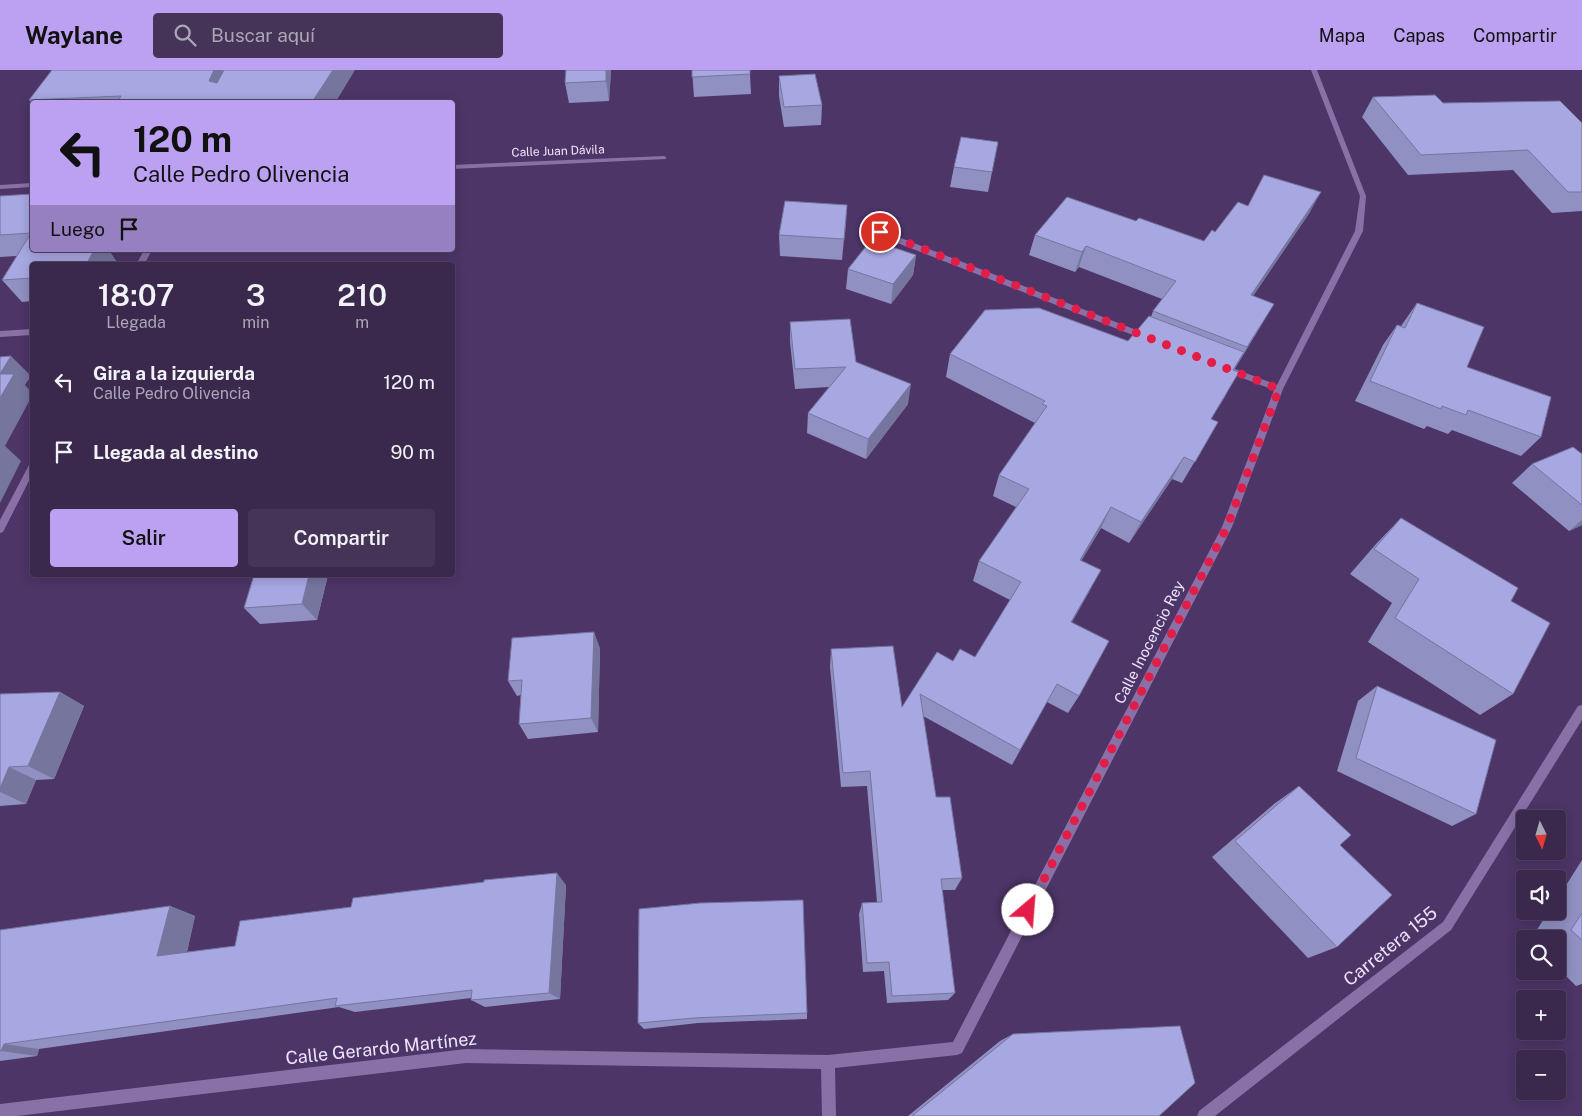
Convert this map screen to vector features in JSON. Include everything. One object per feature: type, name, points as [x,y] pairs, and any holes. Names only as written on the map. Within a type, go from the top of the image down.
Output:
[{"type":"street","name":"Calle Inocencio Rey","points":[[828,1062],[957,1048],[1227,527],[1279,389],[1359,231],[1363,196],[1314,70]]},
{"type":"street","name":"Calle Juan Dávila","points":[[455,167],[664,158]]},
{"type":"street","points":[[0,186],[30,185]]},
{"type":"street","points":[[880,232],[1158,342]]},
{"type":"street","points":[[0,334],[30,332]]},
{"type":"street","points":[[1214,364],[1279,389]]},
{"type":"street","points":[[0,529],[30,471]]},
{"type":"street","name":"Carretera 155","points":[[1204,1116],[1447,926],[1582,710]]},
{"type":"street","name":"Calle Gerardo Martínez","points":[[0,1112],[466,1056],[828,1062]]},
{"type":"street","points":[[828,1062],[829,1116]]},
{"type":"building","points":[[52,70],[214,70],[209,81],[217,83],[224,70],[333,70],[313,100],[118,100],[121,96],[29,100]]},
{"type":"building","points":[[566,70],[606,70],[606,81],[565,83]]},
{"type":"building","points":[[692,70],[750,70],[750,74],[692,77]]},
{"type":"building","points":[[815,74],[822,105],[784,107],[779,76]]},
{"type":"building","points":[[1435,95],[1443,103],[1560,101],[1582,123],[1582,192],[1568,192],[1528,150],[1421,155],[1373,97]]},
{"type":"building","points":[[961,137],[998,142],[992,172],[954,167]]},
{"type":"building","points":[[1264,175],[1321,192],[1251,295],[1274,304],[1247,347],[1153,311],[1176,281],[1086,246],[1082,252],[1035,235],[1067,197],[1136,221],[1139,218],[1204,241],[1212,230],[1215,232],[1238,202],[1248,206]]},
{"type":"building","points":[[30,194],[30,233],[0,235],[0,196]]},
{"type":"building","points":[[785,201],[847,205],[844,239],[779,235]]},
{"type":"building","points":[[30,235],[30,252],[93,252],[88,262],[30,262],[30,278],[2,280]]},
{"type":"building","points":[[871,240],[916,255],[893,284],[848,269]]},
{"type":"building","points":[[1417,303],[1484,327],[1467,367],[1551,397],[1541,437],[1468,410],[1466,415],[1442,406],[1441,409],[1370,381],[1397,325],[1405,328]]},
{"type":"building","points":[[1039,308],[1128,341],[1149,316],[1244,352],[1233,370],[1239,372],[1211,419],[1218,422],[1195,462],[1184,457],[1141,522],[1111,507],[1080,560],[1101,570],[1071,622],[1109,641],[1079,696],[1057,684],[1020,750],[920,694],[936,797],[950,797],[962,878],[941,879],[955,993],[892,996],[889,962],[867,963],[862,903],[882,902],[870,771],[843,773],[831,649],[893,646],[902,707],[937,652],[953,661],[960,649],[975,657],[1021,582],[979,561],[1029,489],[999,475],[1047,406],[1042,404],[1045,401],[950,354],[985,310]]},
{"type":"building","points":[[850,319],[856,362],[911,384],[868,439],[808,413],[846,367],[795,369],[790,322]]},
{"type":"building","points":[[11,356],[0,374],[0,357]]},
{"type":"building","points":[[0,374],[14,374],[0,398]]},
{"type":"building","points":[[1573,447],[1582,454],[1582,505],[1532,464]]},
{"type":"building","points":[[1401,518],[1518,588],[1511,601],[1550,623],[1513,694],[1395,618],[1419,579],[1374,549]]},
{"type":"building","points":[[253,577],[309,577],[302,604],[244,608]]},
{"type":"building","points":[[594,632],[591,718],[519,724],[522,680],[508,681],[512,638]]},
{"type":"building","points":[[1377,686],[1496,740],[1476,814],[1356,758]]},
{"type":"building","points":[[60,692],[28,766],[9,767],[0,788],[0,694]]},
{"type":"building","points":[[1299,786],[1351,835],[1340,845],[1392,895],[1337,947],[1235,841]]},
{"type":"building","points":[[557,873],[549,993],[471,1000],[472,990],[335,1006],[337,998],[4,1044],[0,1051],[0,930],[170,906],[157,956],[235,946],[240,921],[351,907],[353,898],[484,882],[484,880]]},
{"type":"building","points":[[803,900],[807,1013],[694,1018],[638,1023],[639,909],[700,903]]},
{"type":"building","points":[[1582,913],[1582,940],[1571,930]]},
{"type":"building","points":[[1180,1026],[1195,1083],[1159,1116],[912,1116],[1013,1034]]},
{"type":"route","points":[[880,232],[1279,389],[1227,527],[1028,910]]}]
